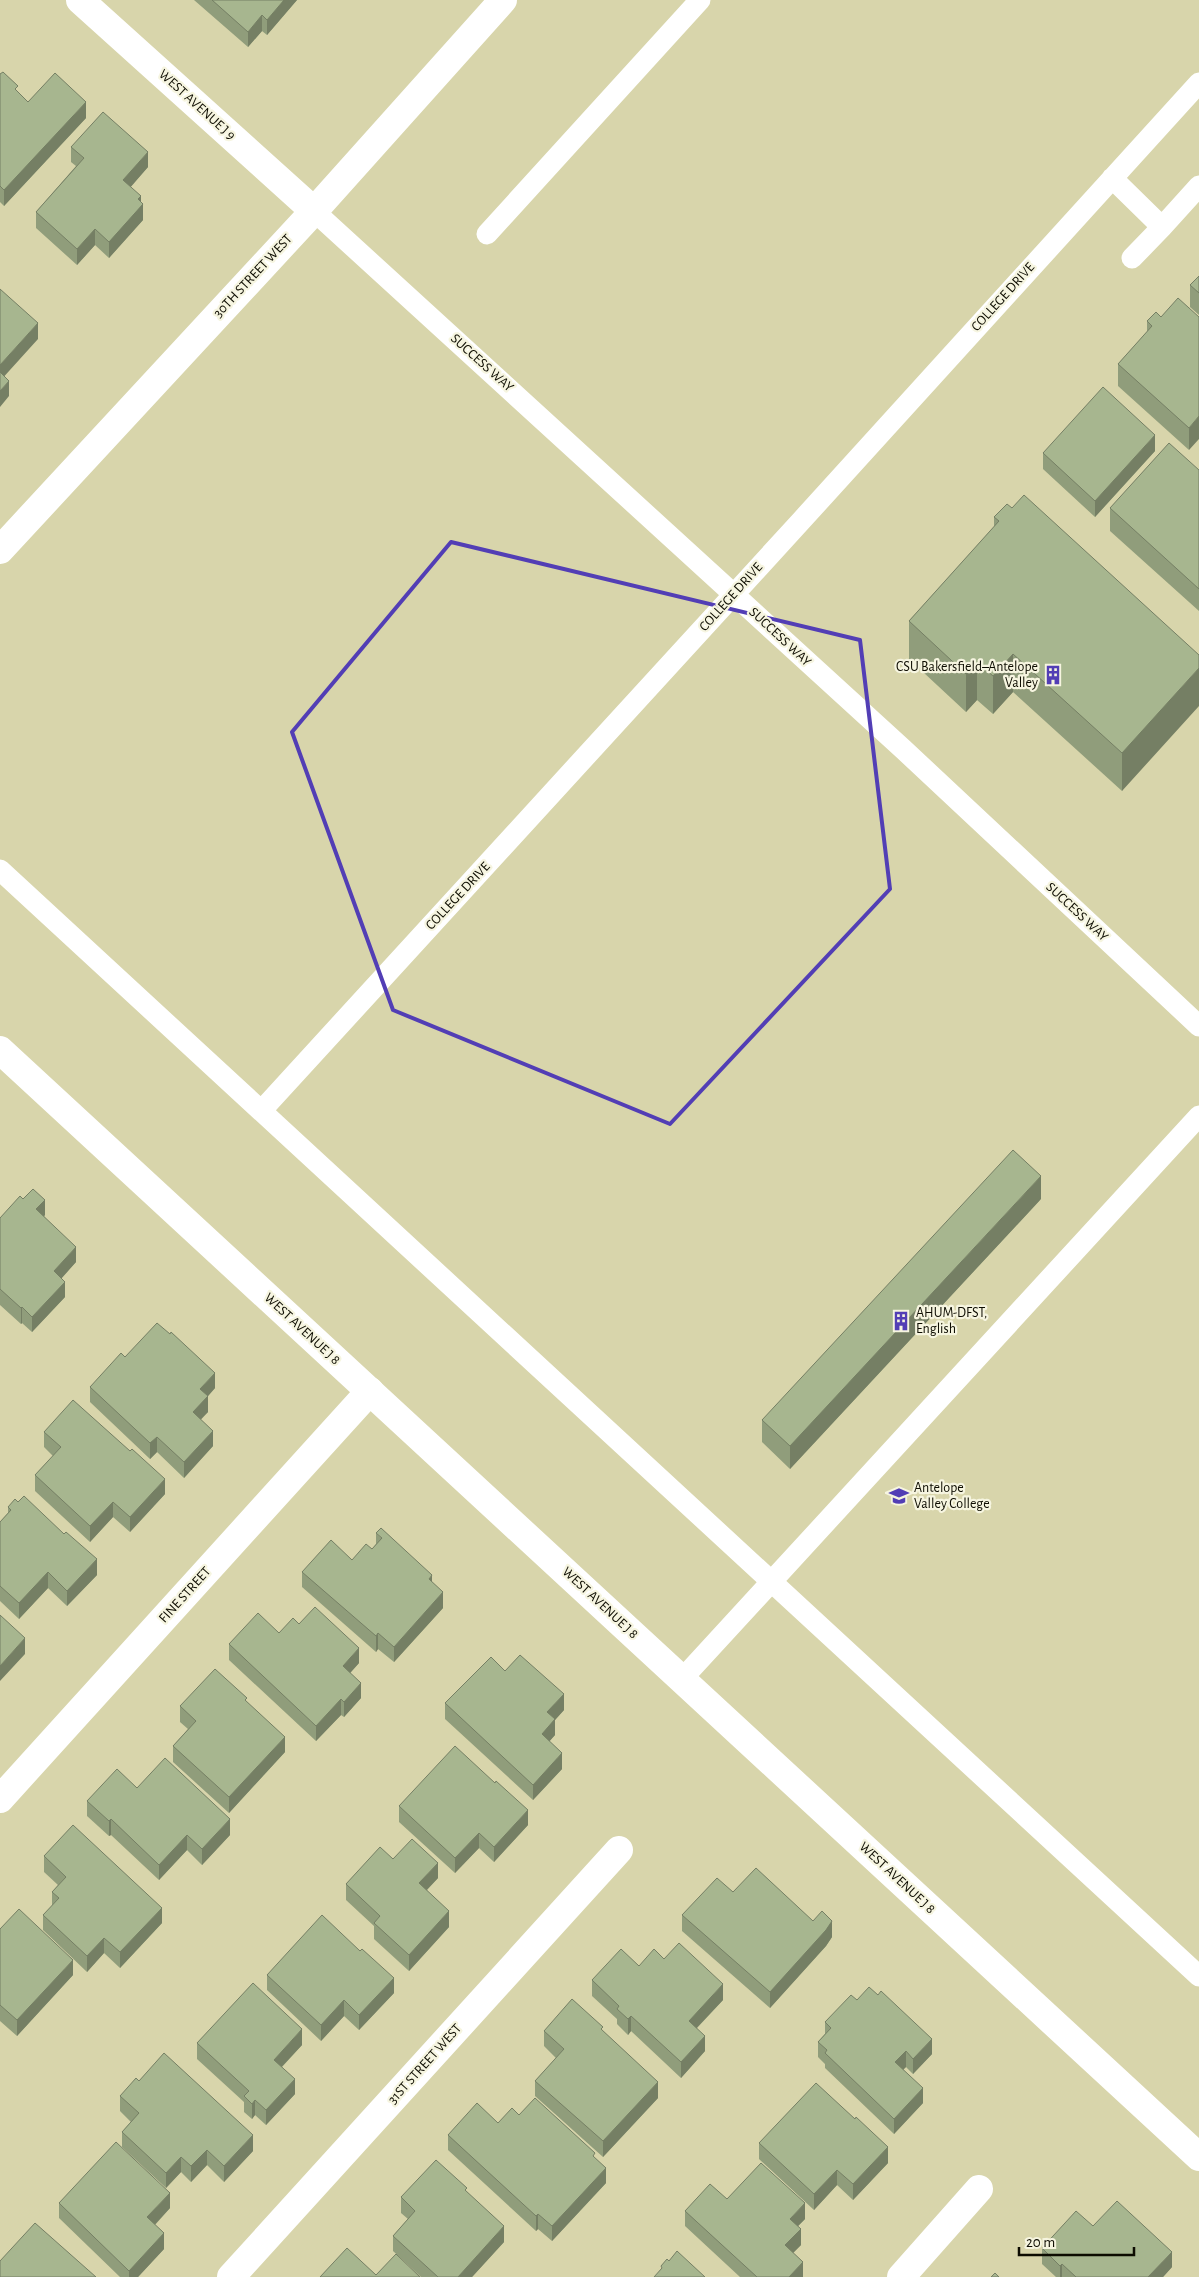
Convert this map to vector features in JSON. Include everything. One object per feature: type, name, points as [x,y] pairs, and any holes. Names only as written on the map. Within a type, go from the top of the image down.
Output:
[{"type":"street","name":"WEST AVENUE J 9","points":[[80,0],[314,211]]},
{"type":"street","name":"30TH STREET WEST","points":[[0,550],[314,211],[504,0]]},
{"type":"street","name":"WEST AVENUE J 8","points":[[0,1050],[1199,2158]]},
{"type":"street","name":"FINE STREET","points":[[0,1799],[370,1391]]},
{"type":"street","name":"31ST STREET WEST","points":[[231,2277],[619,1850]]},
{"type":"street","points":[[900,2277],[979,2189]]},
{"type":"lane","points":[[487,234],[700,0]]},
{"type":"lane","name":"COLLEGE DRIVE","points":[[262,1110],[734,595],[1199,83]]},
{"type":"lane","points":[[1112,178],[1162,227]]},
{"type":"lane","points":[[1132,258],[1199,186]]},
{"type":"lane","name":"SUCCESS WAY","points":[[314,211],[910,755],[1199,1026]]},
{"type":"lane","points":[[0,870],[1199,1976]]},
{"type":"lane","points":[[682,1679],[1199,1116]]},
{"type":"highlighted area","points":[[451,542],[860,640],[890,889],[670,1124],[393,1010],[292,732]]},
{"type":"building","points":[[212,0],[284,0],[267,20],[262,15],[248,32]]},
{"type":"building","points":[[3,72],[18,86],[15,89],[28,102],[55,73],[86,102],[4,190],[0,186],[0,74]]},
{"type":"building","points":[[103,112],[148,152],[123,180],[141,196],[138,199],[143,204],[109,242],[95,229],[77,249],[36,212],[84,158],[71,147]]},
{"type":"building","points":[[1199,276],[1199,293],[1190,285]]},
{"type":"building","points":[[0,289],[38,323],[0,365]]},
{"type":"building","points":[[1178,298],[1199,317],[1199,416],[1189,428],[1118,364],[1152,326],[1147,321],[1156,312],[1161,317]]},
{"type":"building","points":[[0,372],[9,381],[0,391]]},
{"type":"building","points":[[1103,387],[1155,435],[1095,501],[1043,453]]},
{"type":"building","points":[[1169,443],[1199,470],[1199,589],[1110,508]]},
{"type":"building","name":"CSU Bakersfield–Antelope Valley","points":[[1024,495],[1199,655],[1199,668],[1122,753],[1013,654],[993,676],[977,662],[966,674],[909,621],[999,521],[994,517],[1007,504],[1012,508]]},
{"type":"building","points":[[1013,1150],[1041,1176],[790,1446],[762,1420]]},
{"type":"building","points":[[33,1189],[45,1200],[36,1209],[76,1247],[54,1271],[65,1282],[32,1317],[0,1289],[0,1218],[20,1196],[23,1199]]},
{"type":"building","points":[[157,1323],[170,1334],[171,1332],[215,1373],[200,1389],[208,1396],[193,1412],[213,1431],[184,1462],[157,1437],[150,1443],[90,1387],[121,1353],[125,1357]]},
{"type":"building","points":[[73,1400],[130,1451],[132,1449],[165,1479],[130,1517],[113,1502],[90,1526],[35,1475],[61,1447],[44,1432]]},
{"type":"building","points":[[24,1496],[64,1534],[66,1532],[97,1559],[67,1591],[48,1572],[19,1603],[0,1586],[0,1522],[11,1510],[8,1507],[15,1499],[18,1502]]},
{"type":"building","points":[[381,1528],[432,1575],[429,1579],[443,1592],[394,1647],[378,1633],[376,1636],[302,1572],[331,1540],[352,1560],[366,1544],[372,1549],[382,1538],[376,1533]]},
{"type":"building","points":[[315,1607],[359,1648],[343,1666],[361,1683],[344,1702],[341,1699],[316,1726],[229,1644],[258,1613],[279,1633],[293,1618],[299,1624]]},
{"type":"building","points":[[0,1615],[25,1638],[0,1666]]},
{"type":"building","points":[[520,1655],[564,1694],[547,1712],[555,1719],[542,1734],[562,1753],[533,1785],[445,1703],[491,1657],[505,1671]]},
{"type":"building","points":[[215,1669],[285,1737],[229,1797],[173,1746],[196,1721],[180,1706]]},
{"type":"building","points":[[455,1746],[528,1810],[494,1847],[479,1833],[455,1858],[399,1806]]},
{"type":"building","points":[[165,1758],[230,1819],[202,1849],[187,1835],[159,1865],[111,1819],[109,1821],[87,1801],[117,1769],[137,1788]]},
{"type":"building","points":[[73,1825],[162,1908],[120,1952],[104,1938],[87,1956],[43,1915],[59,1898],[52,1892],[66,1877],[44,1856]]},
{"type":"building","points":[[412,1839],[438,1863],[419,1883],[449,1911],[409,1955],[374,1923],[380,1916],[346,1884],[380,1847],[393,1859]]},
{"type":"building","points":[[756,1868],[813,1921],[822,1911],[832,1921],[770,1992],[682,1915],[717,1878],[733,1892]]},
{"type":"building","points":[[19,1909],[73,1960],[17,2020],[0,2005],[0,1929]]},
{"type":"building","points":[[322,1915],[360,1951],[362,1949],[394,1978],[359,2015],[344,2000],[321,2025],[267,1975]]},
{"type":"building","points":[[679,1943],[723,1984],[689,2021],[705,2036],[681,2062],[631,2016],[628,2019],[617,2009],[619,2006],[592,1980],[621,1949],[639,1966],[654,1949],[664,1959]]},
{"type":"building","points":[[253,1983],[302,2029],[274,2060],[295,2079],[266,2110],[255,2100],[252,2104],[244,2096],[249,2091],[197,2043]]},
{"type":"building","points":[[869,1987],[878,1995],[881,1991],[932,2039],[913,2059],[906,2051],[895,2062],[923,2088],[894,2119],[825,2053],[827,2050],[818,2042],[831,2028],[825,2022],[851,1995],[857,2000]]},
{"type":"building","points":[[572,1999],[658,2082],[603,2141],[535,2081],[564,2049],[544,2031]]},
{"type":"building","points":[[164,2053],[253,2135],[224,2166],[207,2150],[191,2166],[181,2157],[166,2173],[122,2132],[139,2113],[120,2096],[136,2078],[139,2081]]},
{"type":"building","points":[[816,2083],[888,2147],[853,2184],[837,2170],[814,2194],[759,2143]]},
{"type":"building","points":[[535,2098],[595,2153],[593,2156],[606,2168],[552,2226],[538,2214],[536,2216],[448,2135],[477,2103],[498,2123],[512,2108],[519,2115]]},
{"type":"building","points":[[116,2142],[170,2193],[147,2217],[164,2233],[129,2271],[59,2203]]},
{"type":"building","points":[[436,2160],[504,2226],[458,2277],[438,2277],[393,2236],[415,2211],[401,2197]]},
{"type":"building","points":[[761,2163],[805,2203],[790,2219],[801,2229],[785,2245],[803,2262],[789,2277],[757,2277],[685,2211],[710,2184],[727,2199]]},
{"type":"building","points":[[1117,2201],[1172,2252],[1148,2277],[1076,2277],[1062,2264],[1060,2266],[1042,2248],[1076,2211],[1093,2226]]},
{"type":"building","points":[[35,2223],[96,2277],[0,2277],[0,2261]]},
{"type":"building","points":[[347,2248],[376,2275],[396,2254],[420,2277],[320,2277]]},
{"type":"building","points":[[677,2251],[705,2277],[654,2277],[667,2259],[669,2261]]},
{"type":"building","points":[[995,2273],[999,2277],[991,2277]]},
{"type":"place","name":"CSU Bakersfield–Antelope Valley","points":[[1053,675]]},
{"type":"place","name":"AHUM-DFST, English","points":[[901,1321]]},
{"type":"place","name":"Antelope Valley College","points":[[899,1496]]}]
